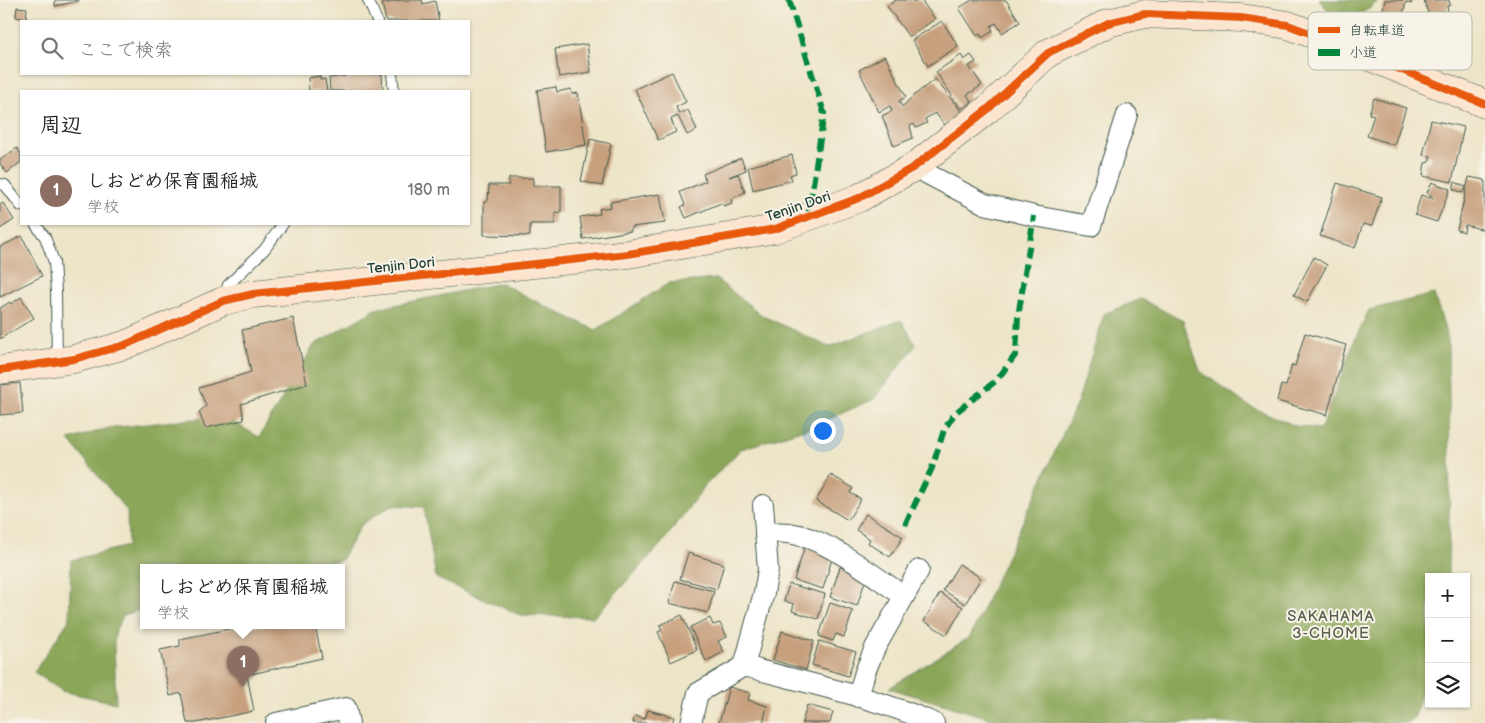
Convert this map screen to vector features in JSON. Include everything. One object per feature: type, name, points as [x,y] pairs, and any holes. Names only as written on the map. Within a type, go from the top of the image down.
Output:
[{"type":"street","name":"Tenjin Dori","points":[[0,370],[74,359],[125,346],[224,301],[253,294],[628,254],[775,229],[859,198],[914,167],[988,109],[1048,52],[1146,7],[1288,25],[1308,32]]},
{"type":"street","name":"Tenjin Dori","points":[[1402,70],[1485,104]]},
{"type":"street","points":[[914,167],[985,204],[1034,216],[1091,226],[1127,115]]},
{"type":"street","points":[[691,723],[698,694],[744,666],[768,570],[763,505]]},
{"type":"street","points":[[765,533],[788,533],[811,539],[835,550],[904,596]]},
{"type":"street","points":[[858,697],[865,672],[875,648],[919,570]]},
{"type":"street","points":[[744,666],[858,697],[910,713],[934,723]]},
{"type":"street","points":[[276,723],[346,708],[349,723]]},
{"type":"lane","points":[[368,0],[377,20]]},
{"type":"lane","points":[[392,75],[394,90]]},
{"type":"lane","points":[[0,184],[5,185],[20,205]]},
{"type":"lane","points":[[36,225],[45,237],[54,262],[56,362]]},
{"type":"lane","points":[[224,301],[228,285],[264,250],[282,225]]},
{"type":"green space","points":[[1319,0],[1380,0],[1364,12],[1330,12]]},
{"type":"green space","points":[[716,279],[763,316],[829,347],[901,320],[916,345],[874,399],[811,427],[741,449],[704,487],[663,542],[594,617],[520,615],[436,578],[424,507],[392,505],[362,524],[341,560],[323,564],[140,564],[140,610],[124,615],[116,629],[114,641],[116,703],[62,691],[34,672],[69,620],[71,560],[128,546],[127,511],[69,440],[109,428],[223,416],[259,437],[314,345],[376,309],[501,283],[596,330],[669,283]]},
{"type":"green space","points":[[1434,294],[1448,339],[1450,461],[1448,573],[1425,573],[1425,677],[1415,716],[1407,723],[999,723],[982,716],[889,688],[970,637],[1078,401],[1104,314],[1141,299],[1183,321],[1200,371],[1247,405],[1296,426],[1320,429],[1353,344],[1369,310]]},
{"type":"building","points":[[55,0],[79,0],[79,1],[55,6]]},
{"type":"building","points":[[401,0],[422,0],[423,4],[435,1],[439,20],[386,20],[382,4]]},
{"type":"building","points":[[896,0],[913,0],[914,2],[921,0],[935,19],[909,37],[887,6]]},
{"type":"building","points":[[972,0],[1006,0],[1020,22],[1002,33],[996,23],[991,26],[993,31],[982,38],[980,34],[977,36],[959,8]]},
{"type":"building","points":[[1385,0],[1412,0],[1411,4],[1406,2],[1404,12],[1382,12]]},
{"type":"building","points":[[1424,0],[1449,0],[1450,5],[1447,6],[1448,12],[1428,12]]},
{"type":"building","points":[[17,7],[27,8],[26,19],[16,17]]},
{"type":"building","points":[[942,21],[958,46],[928,66],[912,40]]},
{"type":"building","points":[[587,44],[591,72],[559,77],[555,49]]},
{"type":"building","points":[[961,55],[964,60],[971,55],[976,62],[969,66],[982,85],[967,95],[972,102],[961,109],[936,72]]},
{"type":"building","points":[[885,56],[906,97],[899,101],[902,107],[935,79],[962,112],[945,125],[935,113],[925,119],[927,123],[916,128],[914,124],[910,126],[913,138],[894,146],[882,116],[892,111],[890,106],[879,112],[859,70]]},
{"type":"building","points":[[672,72],[686,102],[676,107],[679,114],[688,110],[697,130],[687,135],[678,116],[671,119],[676,132],[658,140],[635,89]]},
{"type":"building","points":[[382,75],[383,90],[330,90],[329,78]]},
{"type":"building","points":[[320,76],[320,80],[325,79],[327,90],[309,90],[308,78]]},
{"type":"building","points":[[556,87],[557,92],[571,89],[572,94],[578,93],[586,145],[546,152],[537,90]]},
{"type":"building","points":[[1374,98],[1406,108],[1394,145],[1367,136],[1374,115],[1369,114]]},
{"type":"building","points":[[1431,120],[1464,127],[1452,182],[1423,176],[1425,163],[1429,162],[1431,156],[1423,155]]},
{"type":"building","points":[[590,139],[611,144],[602,186],[581,181]]},
{"type":"building","points":[[17,148],[20,152],[20,163],[7,173],[0,164],[0,160]]},
{"type":"building","points":[[792,155],[796,173],[790,175],[792,180],[753,190],[748,167]]},
{"type":"building","points":[[741,158],[746,170],[729,177],[738,174],[745,192],[731,199],[732,203],[724,206],[721,203],[686,218],[681,207],[685,205],[680,192],[706,181],[703,174]]},
{"type":"building","points":[[1469,177],[1485,180],[1485,230],[1465,225],[1464,232],[1457,230]]},
{"type":"building","points":[[509,178],[533,178],[533,186],[561,186],[561,213],[555,212],[555,224],[530,224],[530,236],[484,235],[484,202],[488,201],[489,185],[509,185]]},
{"type":"building","points":[[1432,182],[1450,189],[1437,222],[1415,215],[1421,195],[1433,199],[1427,193]]},
{"type":"building","points":[[1455,182],[1466,187],[1463,193],[1453,189]]},
{"type":"building","points":[[1337,183],[1382,197],[1372,226],[1363,224],[1355,248],[1320,236]]},
{"type":"building","points":[[660,194],[665,223],[631,227],[631,231],[583,239],[580,217],[600,214],[599,209],[611,207],[610,202]]},
{"type":"building","points":[[3,203],[14,220],[0,229],[0,205]]},
{"type":"building","points":[[22,236],[42,276],[0,297],[0,247]]},
{"type":"building","points":[[1314,257],[1327,265],[1307,302],[1294,295]]},
{"type":"building","points":[[21,297],[34,318],[0,339],[0,308],[10,302],[11,304]]},
{"type":"building","points":[[293,318],[307,384],[241,404],[244,420],[205,428],[199,412],[206,406],[199,388],[251,372],[242,330]]},
{"type":"building","points":[[1305,333],[1346,345],[1327,415],[1277,401],[1281,385],[1286,386],[1292,365],[1295,366]]},
{"type":"building","points":[[20,383],[23,413],[0,415],[0,385]]},
{"type":"building","points":[[831,475],[853,488],[850,493],[861,499],[848,520],[816,501]]},
{"type":"building","points":[[866,514],[903,537],[890,557],[868,543],[870,539],[856,530]]},
{"type":"building","points":[[805,546],[833,555],[823,589],[794,580]]},
{"type":"building","points":[[688,553],[724,564],[717,589],[680,579]]},
{"type":"building","points":[[959,564],[981,578],[965,604],[943,590]]},
{"type":"building","points":[[840,567],[867,575],[857,606],[830,597]]},
{"type":"building","points":[[675,581],[714,591],[708,613],[669,603]]},
{"type":"building","points":[[789,584],[825,594],[818,619],[792,611],[794,604],[784,601]]},
{"type":"building","points":[[940,593],[963,607],[947,635],[924,621]]},
{"type":"building","points":[[830,603],[853,611],[844,637],[836,634],[833,641],[819,636]]},
{"type":"building","points":[[682,615],[697,650],[671,662],[658,632],[662,630],[660,625]]},
{"type":"building","points":[[710,618],[713,625],[720,623],[727,637],[718,641],[724,652],[706,661],[690,627]]},
{"type":"building","points":[[229,629],[316,629],[322,658],[247,675],[254,711],[196,723],[187,723],[181,693],[170,696],[160,650],[180,646],[180,639]]},
{"type":"building","points":[[782,631],[814,641],[806,670],[773,660]]},
{"type":"building","points":[[819,641],[856,652],[848,676],[812,665]]},
{"type":"building","points":[[729,687],[750,693],[748,700],[767,706],[763,723],[719,723]]},
{"type":"building","points":[[807,705],[833,712],[830,723],[802,723]]},
{"type":"building","points":[[648,710],[674,717],[672,723],[633,723],[635,716],[645,719]]},
{"type":"marked path","points":[[789,0],[824,113],[808,217]]},
{"type":"marked path","points":[[905,525],[932,468],[944,430],[955,413],[997,380],[1016,354],[1018,317],[1034,216]]},
{"type":"cycle path","points":[[0,370],[74,359],[125,345],[223,301],[253,294],[628,254],[775,229],[859,198],[914,167],[988,109],[1048,53],[1108,23],[1145,14],[1241,18],[1288,25],[1308,32]]},
{"type":"cycle path","points":[[1402,70],[1485,104]]},
{"type":"place","name":"しおどめ保育園稲城","points":[[243,687]]},
{"type":"district","name":"SAKAHAMA 3-CHOME","points":[[1331,624]]}]
